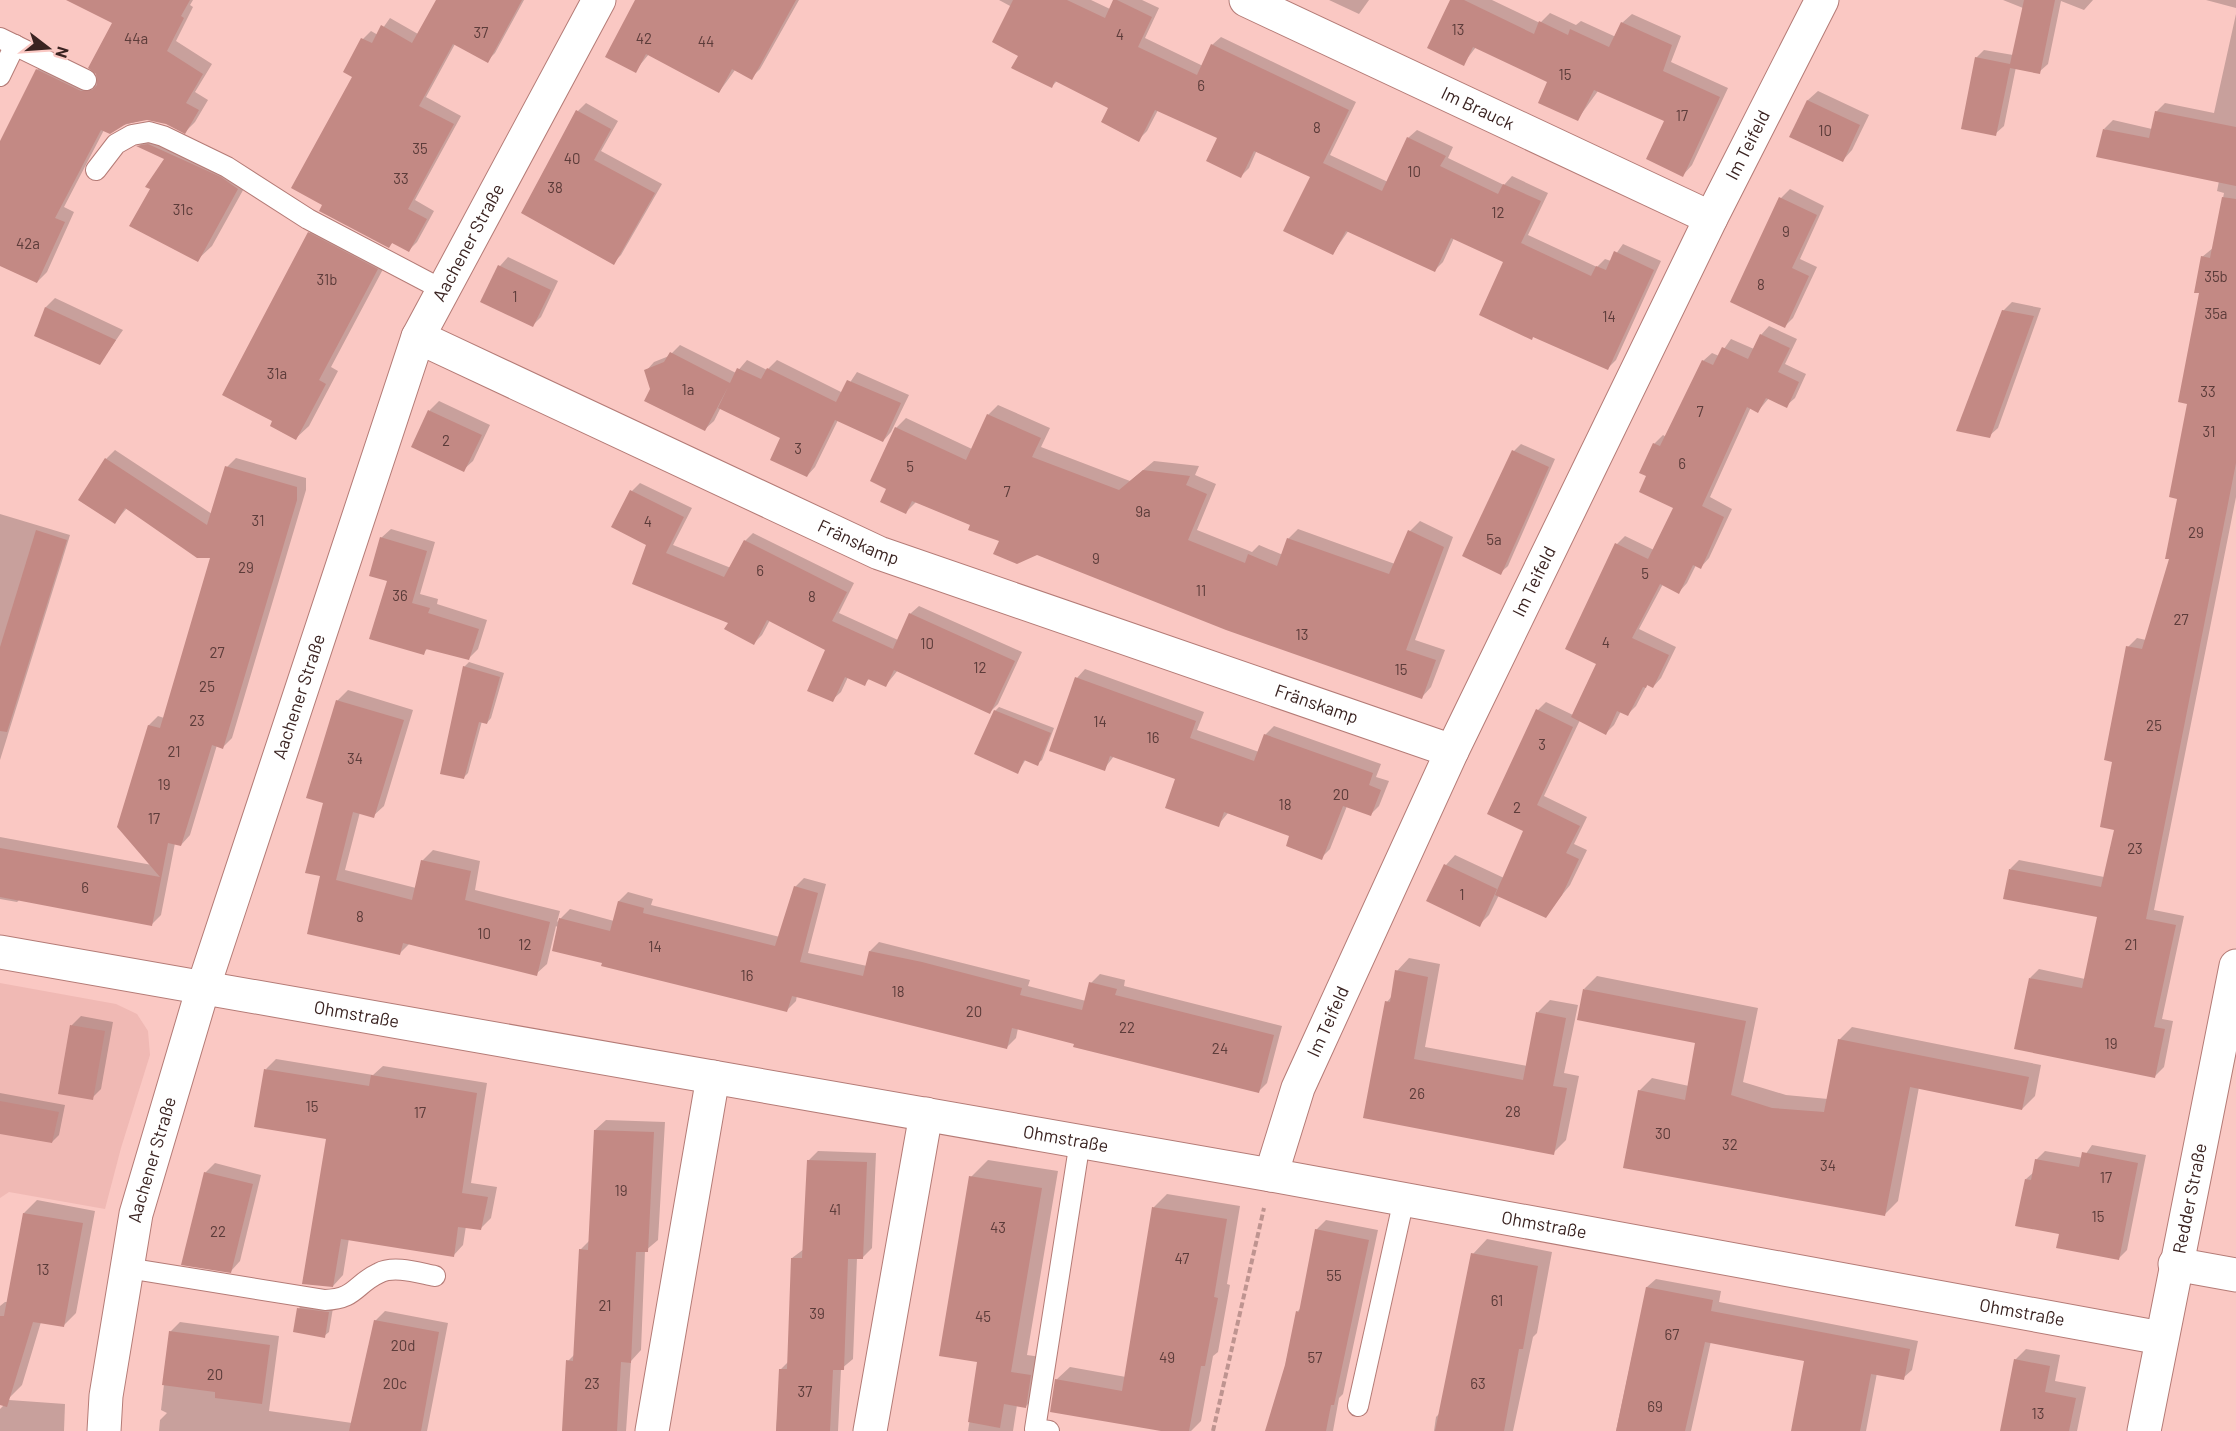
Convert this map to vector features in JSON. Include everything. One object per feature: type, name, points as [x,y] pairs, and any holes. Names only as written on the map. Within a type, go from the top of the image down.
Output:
[{"type":"street","name":"Aachener Straße","points":[[104,1431],[106,1396],[136,1214],[203,988],[418,337],[599,0]]},
{"type":"street","name":"Im Brauck","points":[[1246,0],[1711,218]]},
{"type":"street","name":"Im Teifeld","points":[[1271,1175],[1298,1088],[1452,751],[1711,218],[1822,0]]},
{"type":"street","name":"Fränskamp","points":[[418,337],[879,553],[1452,751]]},
{"type":"street","name":"Ohmstraße","points":[[0,952],[1271,1175],[2162,1338]]},
{"type":"street","name":"Redder Straße","points":[[2144,1431],[2175,1264],[2236,966]]},
{"type":"street","points":[[652,1431],[713,1077]]},
{"type":"street","points":[[870,1431],[926,1114]]},
{"type":"street","points":[[2175,1264],[2236,1275]]},
{"type":"lane","points":[[0,76],[8,42],[86,80]]},
{"type":"lane","points":[[96,170],[116,144],[132,135],[149,132],[164,136],[227,167],[308,219],[443,290]]},
{"type":"lane","points":[[1049,1431],[1035,1429],[1080,1141]]},
{"type":"lane","points":[[1358,1406],[1404,1199]]},
{"type":"lane","points":[[127,1268],[325,1300],[342,1299],[378,1273],[392,1269],[435,1276]]},
{"type":"path","points":[[1213,1431],[1271,1175]]},
{"type":"shaded area","points":[[0,983],[116,1004],[137,1014],[148,1031],[150,1055],[105,1209],[9,1192],[0,1198]]},
{"type":"building","points":[[66,0],[190,0],[181,16],[184,18],[167,51],[203,74],[186,103],[199,110],[185,134],[166,124],[147,120],[126,124],[110,134],[101,130],[55,218],[65,222],[37,283],[0,266],[0,141],[36,69],[81,91],[92,90],[97,85],[96,74],[88,68],[112,23]]},
{"type":"building","points":[[436,0],[522,0],[488,63],[453,44],[419,106],[454,124],[408,209],[427,219],[409,252],[392,243],[389,248],[319,211],[322,205],[291,188],[352,77],[343,72],[361,38],[372,43],[381,25],[412,43]]},
{"type":"building","points":[[635,0],[796,0],[752,80],[732,69],[719,93],[646,54],[636,73],[605,57]]},
{"type":"building","points":[[1013,0],[1067,0],[1105,18],[1113,0],[1117,0],[1152,17],[1138,47],[1197,75],[1211,44],[1349,110],[1323,163],[1382,191],[1407,137],[1446,156],[1440,166],[1498,194],[1503,184],[1541,201],[1521,243],[1591,276],[1596,266],[1606,270],[1614,251],[1654,270],[1608,370],[1533,337],[1532,340],[1479,315],[1503,262],[1451,238],[1435,272],[1346,231],[1333,255],[1283,231],[1310,177],[1254,151],[1241,178],[1206,161],[1217,138],[1155,110],[1139,142],[1101,122],[1108,108],[1055,81],[1052,88],[1011,68],[1018,56],[992,42]]},
{"type":"building","points":[[1450,0],[1464,0],[1534,34],[1539,21],[1568,35],[1570,29],[1609,47],[1621,22],[1672,45],[1663,71],[1720,97],[1683,177],[1646,159],[1664,121],[1594,90],[1578,121],[1538,103],[1547,82],[1473,47],[1464,66],[1427,48]]},
{"type":"building","points":[[2024,0],[2055,0],[2040,74],[2010,68],[1996,136],[1961,129],[1975,57],[2010,64]]},
{"type":"building","points":[[1807,100],[1860,125],[1843,162],[1789,137]]},
{"type":"building","points":[[576,110],[611,129],[594,160],[655,193],[614,265],[521,213]]},
{"type":"building","points":[[2155,111],[2236,127],[2236,186],[2096,157],[2103,129],[2149,138]]},
{"type":"building","points":[[148,144],[221,177],[238,189],[198,262],[129,226],[150,189],[145,187],[164,159],[136,146]]},
{"type":"building","points":[[1779,197],[1817,215],[1792,268],[1809,276],[1785,328],[1730,302]]},
{"type":"building","points":[[2222,197],[2236,199],[2236,463],[2146,919],[2176,925],[2154,1027],[2165,1029],[2155,1078],[2014,1049],[2029,978],[2082,988],[2097,917],[2003,899],[2009,869],[2101,887],[2114,830],[2100,827],[2112,762],[2104,760],[2126,646],[2142,649],[2169,559],[2165,559],[2177,499],[2169,497],[2187,404],[2178,402],[2199,293],[2194,293],[2201,256],[2210,258]]},
{"type":"building","points":[[308,232],[378,269],[319,380],[326,384],[296,440],[270,426],[272,421],[222,395]]},
{"type":"building","points":[[498,265],[551,290],[533,327],[480,302]]},
{"type":"building","points":[[45,307],[116,340],[100,365],[34,336]]},
{"type":"building","points":[[2002,310],[2034,316],[1990,438],[1956,431]]},
{"type":"building","points":[[1760,334],[1790,348],[1778,372],[1799,382],[1787,408],[1766,398],[1758,413],[1747,407],[1702,506],[1724,517],[1701,569],[1693,565],[1679,594],[1660,584],[1632,638],[1669,655],[1653,688],[1647,685],[1646,688],[1643,687],[1628,716],[1617,711],[1606,735],[1571,717],[1596,664],[1565,649],[1615,543],[1648,559],[1673,508],[1639,492],[1646,476],[1639,473],[1653,443],[1660,446],[1702,360],[1713,365],[1722,347],[1748,359]]},
{"type":"building","points":[[670,352],[730,383],[737,368],[761,379],[767,368],[836,402],[847,380],[901,403],[883,442],[835,420],[807,477],[770,460],[780,438],[718,408],[728,387],[705,431],[644,401],[650,389],[644,370],[664,362]]},
{"type":"building","points":[[428,410],[482,435],[464,472],[411,447]]},
{"type":"building","points":[[987,414],[1041,438],[1032,457],[1119,490],[1143,470],[1190,476],[1186,485],[1207,494],[1188,540],[1245,563],[1248,554],[1277,566],[1287,538],[1389,574],[1408,530],[1444,547],[1406,650],[1436,660],[1422,699],[1226,630],[1037,555],[1017,564],[993,554],[999,541],[968,530],[970,525],[912,501],[906,514],[880,502],[886,489],[870,481],[895,427],[966,460]]},
{"type":"building","points":[[1512,450],[1549,467],[1501,575],[1462,556]]},
{"type":"building","points":[[105,458],[207,525],[225,466],[297,487],[297,500],[223,749],[212,745],[181,846],[168,843],[152,926],[0,897],[0,848],[160,877],[117,827],[148,725],[160,728],[210,558],[197,558],[125,508],[115,524],[78,500]]},
{"type":"building","points":[[630,490],[684,517],[666,553],[724,577],[744,540],[847,592],[832,621],[893,649],[909,613],[1015,661],[990,714],[894,670],[886,687],[868,679],[865,686],[845,677],[833,702],[807,691],[825,650],[767,620],[754,645],[724,629],[728,623],[632,584],[646,545],[611,527]]},
{"type":"building","points":[[36,530],[67,540],[7,732],[0,731],[0,647]]},
{"type":"building","points":[[380,537],[427,551],[412,603],[430,608],[428,613],[479,629],[469,660],[426,649],[424,655],[369,639],[387,581],[369,576]]},
{"type":"building","points":[[463,666],[500,677],[487,724],[479,722],[464,779],[440,774]]},
{"type":"building","points":[[1075,677],[1196,721],[1190,738],[1254,761],[1264,734],[1373,773],[1369,785],[1381,790],[1371,816],[1343,806],[1322,860],[1286,846],[1289,836],[1224,812],[1219,827],[1165,808],[1175,779],[1110,756],[1105,771],[1049,751]]},
{"type":"building","points":[[336,700],[404,720],[374,818],[353,812],[336,880],[412,900],[421,860],[471,871],[465,900],[550,922],[537,976],[403,943],[400,955],[307,934],[320,876],[305,873],[323,803],[306,798]]},
{"type":"building","points":[[1536,709],[1573,727],[1537,805],[1580,826],[1566,853],[1579,859],[1562,895],[1546,918],[1495,895],[1523,831],[1487,814]]},
{"type":"building","points":[[994,710],[1051,733],[1038,766],[1024,760],[1018,774],[974,754]]},
{"type":"building","points":[[1444,864],[1497,889],[1480,927],[1426,901]]},
{"type":"building","points":[[794,886],[818,893],[800,962],[863,976],[869,951],[1022,988],[1020,995],[1082,1010],[1089,982],[1117,989],[1115,995],[1274,1035],[1259,1093],[1073,1047],[1074,1044],[1012,1028],[1007,1049],[792,996],[787,1012],[601,966],[602,963],[552,951],[559,918],[610,931],[618,901],[644,908],[643,913],[775,946]]},
{"type":"building","points":[[1395,970],[1428,977],[1414,1059],[1523,1080],[1536,1012],[1566,1018],[1553,1086],[1567,1088],[1554,1155],[1363,1118],[1385,1001],[1390,1002]]},
{"type":"building","points":[[1583,989],[1746,1021],[1731,1095],[1772,1108],[1824,1112],[1838,1039],[2029,1077],[2022,1110],[1910,1087],[1885,1216],[1623,1168],[1638,1090],[1685,1100],[1695,1043],[1577,1020]]},
{"type":"building","points":[[70,1025],[105,1031],[93,1100],[58,1094]]},
{"type":"building","points":[[264,1069],[369,1086],[371,1075],[477,1093],[462,1193],[488,1197],[481,1230],[458,1227],[454,1257],[341,1239],[333,1287],[302,1284],[326,1139],[254,1127]]},
{"type":"building","points":[[0,1101],[59,1112],[52,1143],[0,1134]]},
{"type":"building","points":[[594,1130],[654,1132],[648,1252],[636,1252],[631,1363],[621,1362],[617,1431],[562,1431],[566,1360],[573,1361],[579,1249],[588,1250]]},
{"type":"building","points":[[2082,1152],[2138,1163],[2119,1260],[2056,1248],[2059,1234],[2015,1226],[2025,1179],[2031,1180],[2035,1159],[2079,1167]]},
{"type":"building","points":[[807,1160],[867,1162],[863,1259],[848,1259],[844,1370],[833,1370],[830,1431],[776,1431],[779,1369],[787,1369],[791,1258],[802,1258]]},
{"type":"building","points":[[204,1172],[253,1184],[231,1273],[181,1265]]},
{"type":"building","points":[[969,1176],[1042,1188],[1011,1372],[1031,1375],[1026,1408],[1004,1404],[1000,1428],[968,1422],[977,1362],[939,1356]]},
{"type":"building","points":[[1152,1207],[1227,1219],[1214,1297],[1218,1298],[1205,1366],[1201,1366],[1189,1431],[1161,1431],[1050,1412],[1055,1379],[1122,1391]]},
{"type":"building","points":[[23,1213],[83,1223],[64,1327],[33,1322],[7,1407],[0,1405],[0,1316],[4,1316]]},
{"type":"building","points":[[1315,1229],[1369,1240],[1334,1405],[1331,1405],[1326,1431],[1265,1431],[1285,1365],[1296,1311],[1299,1312]]},
{"type":"building","points":[[1471,1253],[1538,1266],[1523,1349],[1519,1349],[1504,1431],[1435,1431]]},
{"type":"building","points":[[1646,1287],[1713,1300],[1711,1311],[1910,1349],[1904,1380],[1871,1374],[1860,1431],[1791,1431],[1804,1361],[1705,1342],[1685,1431],[1616,1431]]},
{"type":"building","points":[[297,1308],[329,1312],[325,1338],[293,1332]]},
{"type":"building","points":[[374,1320],[439,1332],[421,1431],[349,1431]]},
{"type":"building","points":[[169,1331],[270,1345],[262,1404],[215,1398],[215,1392],[162,1385]]},
{"type":"building","points":[[2014,1359],[2050,1366],[2045,1392],[2076,1398],[2069,1431],[2000,1431]]}]
